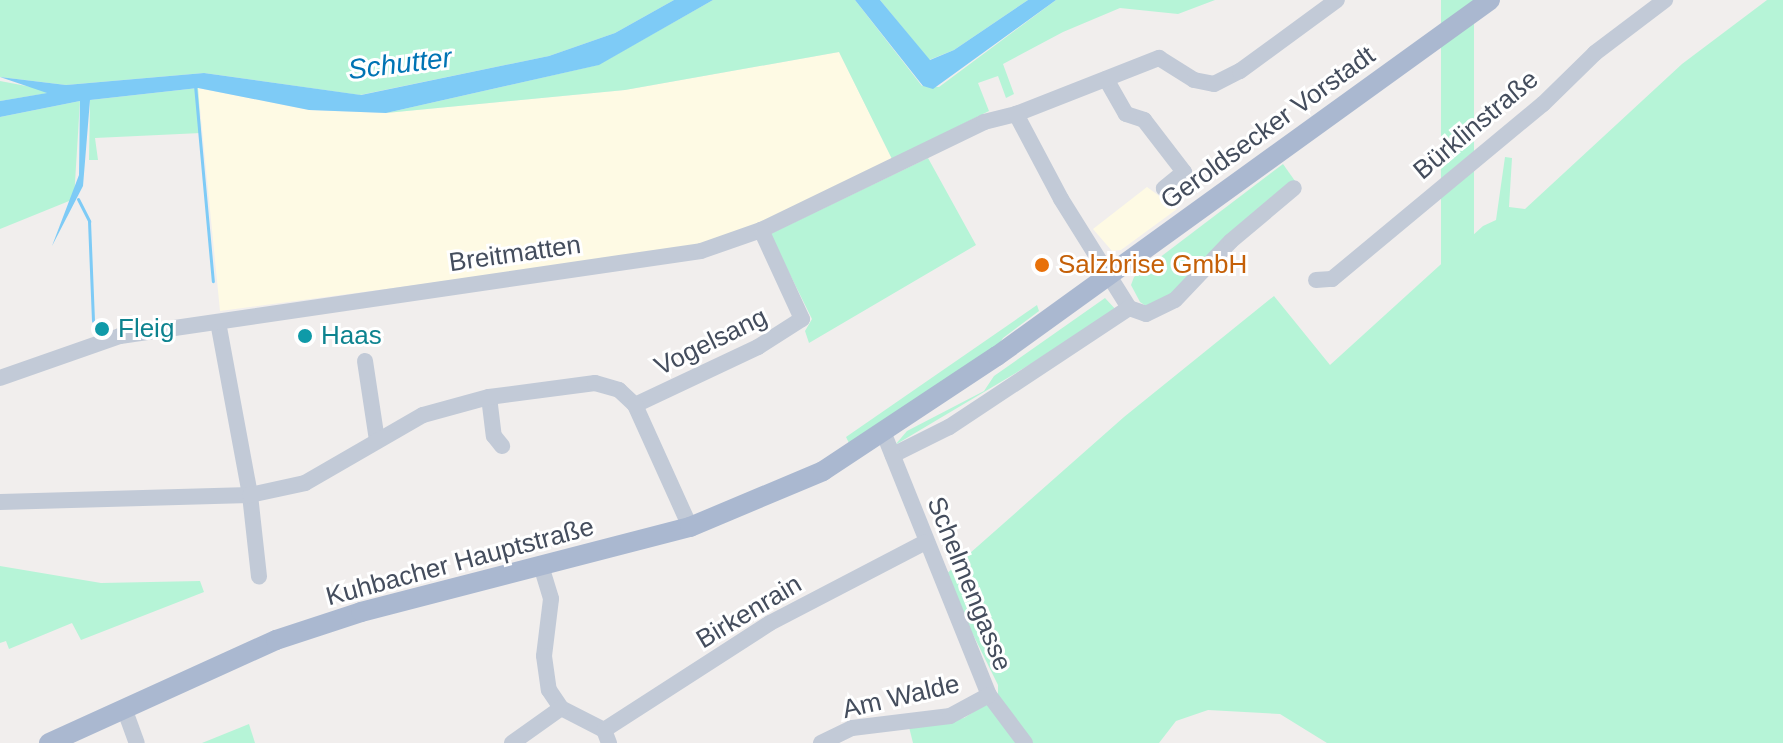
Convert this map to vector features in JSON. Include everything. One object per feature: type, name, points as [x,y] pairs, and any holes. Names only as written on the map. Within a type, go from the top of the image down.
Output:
[{"type":"main road","name":"Geroldsecker Vorstadt","points":[[884,434],[1490,0]]},
{"type":"main road","name":"Kuhbacher Hauptstraße","points":[[49,743],[276,640],[361,612],[542,569],[690,527],[791,487],[884,434]]},
{"type":"street","name":"Breitmatten","points":[[0,378],[120,336],[701,251],[761,230],[984,122],[1016,114],[1166,58],[1194,80],[1214,84],[1240,71],[1337,0]]},
{"type":"street","name":"Bürklinstraße","points":[[1316,280],[1332,279],[1543,104],[1595,53],[1665,0]]},
{"type":"street","points":[[1106,79],[1126,114],[1144,120],[1184,172],[1164,188]]},
{"type":"street","points":[[1016,114],[1108,276],[1129,308],[1146,314],[1175,300],[1231,241],[1294,188]]},
{"type":"street","name":"Vogelsang","points":[[635,405],[758,347],[802,319],[761,230]]},
{"type":"street","points":[[893,455],[949,427],[1129,308]]},
{"type":"street","points":[[218,322],[250,495],[259,577]]},
{"type":"street","points":[[365,361],[377,440]]},
{"type":"street","points":[[0,502],[250,495],[305,483],[423,415],[489,397],[603,384],[635,405],[690,527]]},
{"type":"street","points":[[489,397],[494,436],[502,446]]},
{"type":"street","name":"Schelmengasse","points":[[884,434],[924,543],[989,695],[1025,743]]},
{"type":"street","name":"Birkenrain","points":[[606,737],[770,623],[924,543]]},
{"type":"street","points":[[542,569],[551,616],[545,672],[561,708],[606,737]]},
{"type":"street","name":"Am Walde","points":[[821,743],[852,728],[950,716],[989,695]]},
{"type":"street","points":[[124,708],[137,743]]},
{"type":"street","points":[[512,743],[561,708]]},
{"type":"shaded area","points":[[839,52],[892,159],[764,222],[695,248],[220,311],[198,88],[309,110],[386,113],[625,90]]},
{"type":"shaded area","points":[[1147,187],[1177,209],[1121,250],[1112,251],[1093,229]]},
{"type":"green space","points":[[0,0],[674,0],[615,33],[549,56],[360,95],[204,73],[66,85],[0,77]]},
{"type":"green space","points":[[713,0],[855,0],[922,86],[939,87],[1056,0],[1215,0],[1178,14],[1120,8],[1063,32],[1003,64],[1014,94],[1006,98],[998,76],[978,83],[989,111],[892,159],[839,52],[625,90],[386,113],[598,65]]},
{"type":"green space","points":[[880,0],[1028,0],[954,50],[929,60]]},
{"type":"green space","points":[[1441,0],[1474,0],[1474,264],[1441,264]]},
{"type":"green space","points":[[1767,0],[1783,0],[1783,743],[1327,743],[1280,714],[1208,710],[1176,721],[1159,743],[913,743],[909,727],[964,718],[998,696],[998,685],[944,576],[1124,417],[1274,296],[1330,365],[1483,226],[1496,220],[1505,157],[1512,158],[1509,207],[1525,209],[1682,64]]},
{"type":"green space","points":[[0,81],[37,88],[48,93],[0,101]]},
{"type":"green space","points":[[198,88],[201,133],[95,138],[98,160],[89,160],[90,100]]},
{"type":"green space","points":[[80,101],[74,199],[0,229],[0,117]]},
{"type":"green space","points":[[928,158],[976,245],[809,343],[805,331],[812,319],[770,234]]},
{"type":"green space","points":[[1283,164],[1295,181],[1173,295],[1146,306],[1140,302],[1131,285],[1134,277]]},
{"type":"green space","points":[[1105,298],[1118,312],[895,445],[907,431],[984,391],[994,376]]},
{"type":"green space","points":[[1037,305],[1039,311],[1003,338],[993,353],[849,443],[846,437]]},
{"type":"green space","points":[[0,566],[101,583],[200,581],[204,592],[81,640],[72,623],[9,649],[6,641],[0,643]]},
{"type":"green space","points":[[249,724],[255,743],[202,743]]},
{"type":"water","points":[[674,0],[713,0],[599,65],[386,113],[309,110],[198,88],[90,100],[83,186],[52,246],[79,175],[80,101],[0,117],[0,101],[47,93],[0,77],[66,85],[204,73],[361,95],[549,56],[615,33]]},
{"type":"water","points":[[855,0],[880,0],[930,60],[954,50],[1028,0],[1056,0],[933,89],[923,86]]},
{"type":"waterway","points":[[195,85],[213,281]]},
{"type":"waterway","points":[[78,199],[89,221],[93,321]]},
{"type":"place","name":"Salzbrise GmbH","points":[[1042,265]]},
{"type":"place","name":"Fleig","points":[[102,329]]},
{"type":"place","name":"Haas","points":[[305,336]]},
{"type":"water label","name":"Schutter","points":[[400,64]]}]
